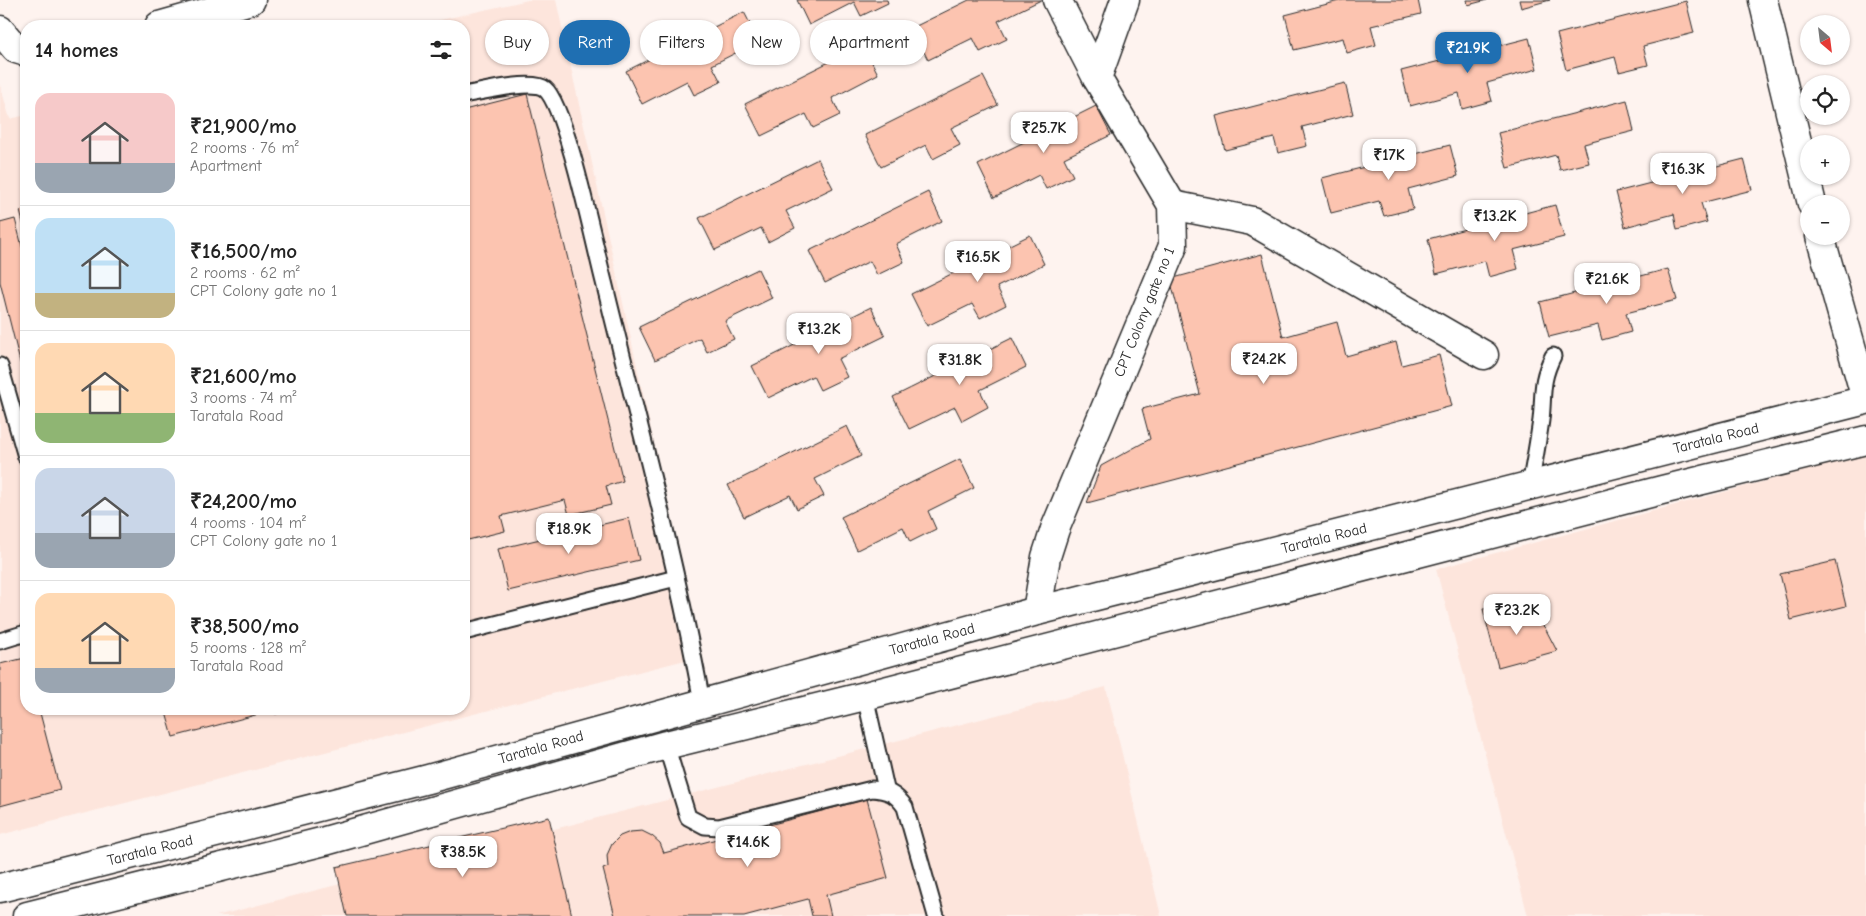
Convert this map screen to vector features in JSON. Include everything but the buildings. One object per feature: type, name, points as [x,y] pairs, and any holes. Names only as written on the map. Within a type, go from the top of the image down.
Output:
[{"type":"main road","points":[[179,20],[251,0]]},
{"type":"main road","name":"CPT Colony gate no 1","points":[[1037,611],[1046,557],[1055,529],[1173,246],[1172,205],[1097,78],[1057,0]]},
{"type":"main road","points":[[1097,78],[1125,0]]},
{"type":"main road","points":[[1763,0],[1810,195]]},
{"type":"main road","points":[[0,30],[16,49],[20,50]]},
{"type":"main road","points":[[1172,205],[1252,221],[1484,355]]},
{"type":"main road","points":[[1823,245],[1866,400]]},
{"type":"main road","name":"Taratala Road","points":[[0,888],[428,779],[998,621],[1866,400]]},
{"type":"main road","points":[[41,914],[335,838],[666,745],[865,696],[1006,658],[1866,440]]},
{"type":"main road","points":[[998,621],[1006,658]]},
{"type":"lane","points":[[470,94],[520,85],[543,86],[552,95],[558,108],[580,183],[676,578],[702,702]]},
{"type":"lane","points":[[1530,486],[1542,418],[1541,392],[1546,371],[1553,356]]},
{"type":"lane","points":[[0,366],[20,436]]},
{"type":"lane","points":[[470,630],[676,578]]},
{"type":"lane","points":[[0,641],[20,635]]},
{"type":"lane","points":[[865,696],[886,789]]},
{"type":"lane","points":[[666,745],[688,817],[705,826],[736,824],[872,789],[886,789],[898,796],[905,807],[936,916]]},
{"type":"shaded area","points":[[528,0],[556,0],[560,20],[559,65],[570,65],[701,656],[470,715],[470,20],[440,20]]},
{"type":"shaded area","points":[[0,85],[10,119],[20,116],[20,715],[470,715],[0,835]]},
{"type":"shaded area","points":[[1866,454],[1866,916],[1528,916],[1436,569]]},
{"type":"shaded area","points":[[1106,687],[1161,916],[216,916]]}]
